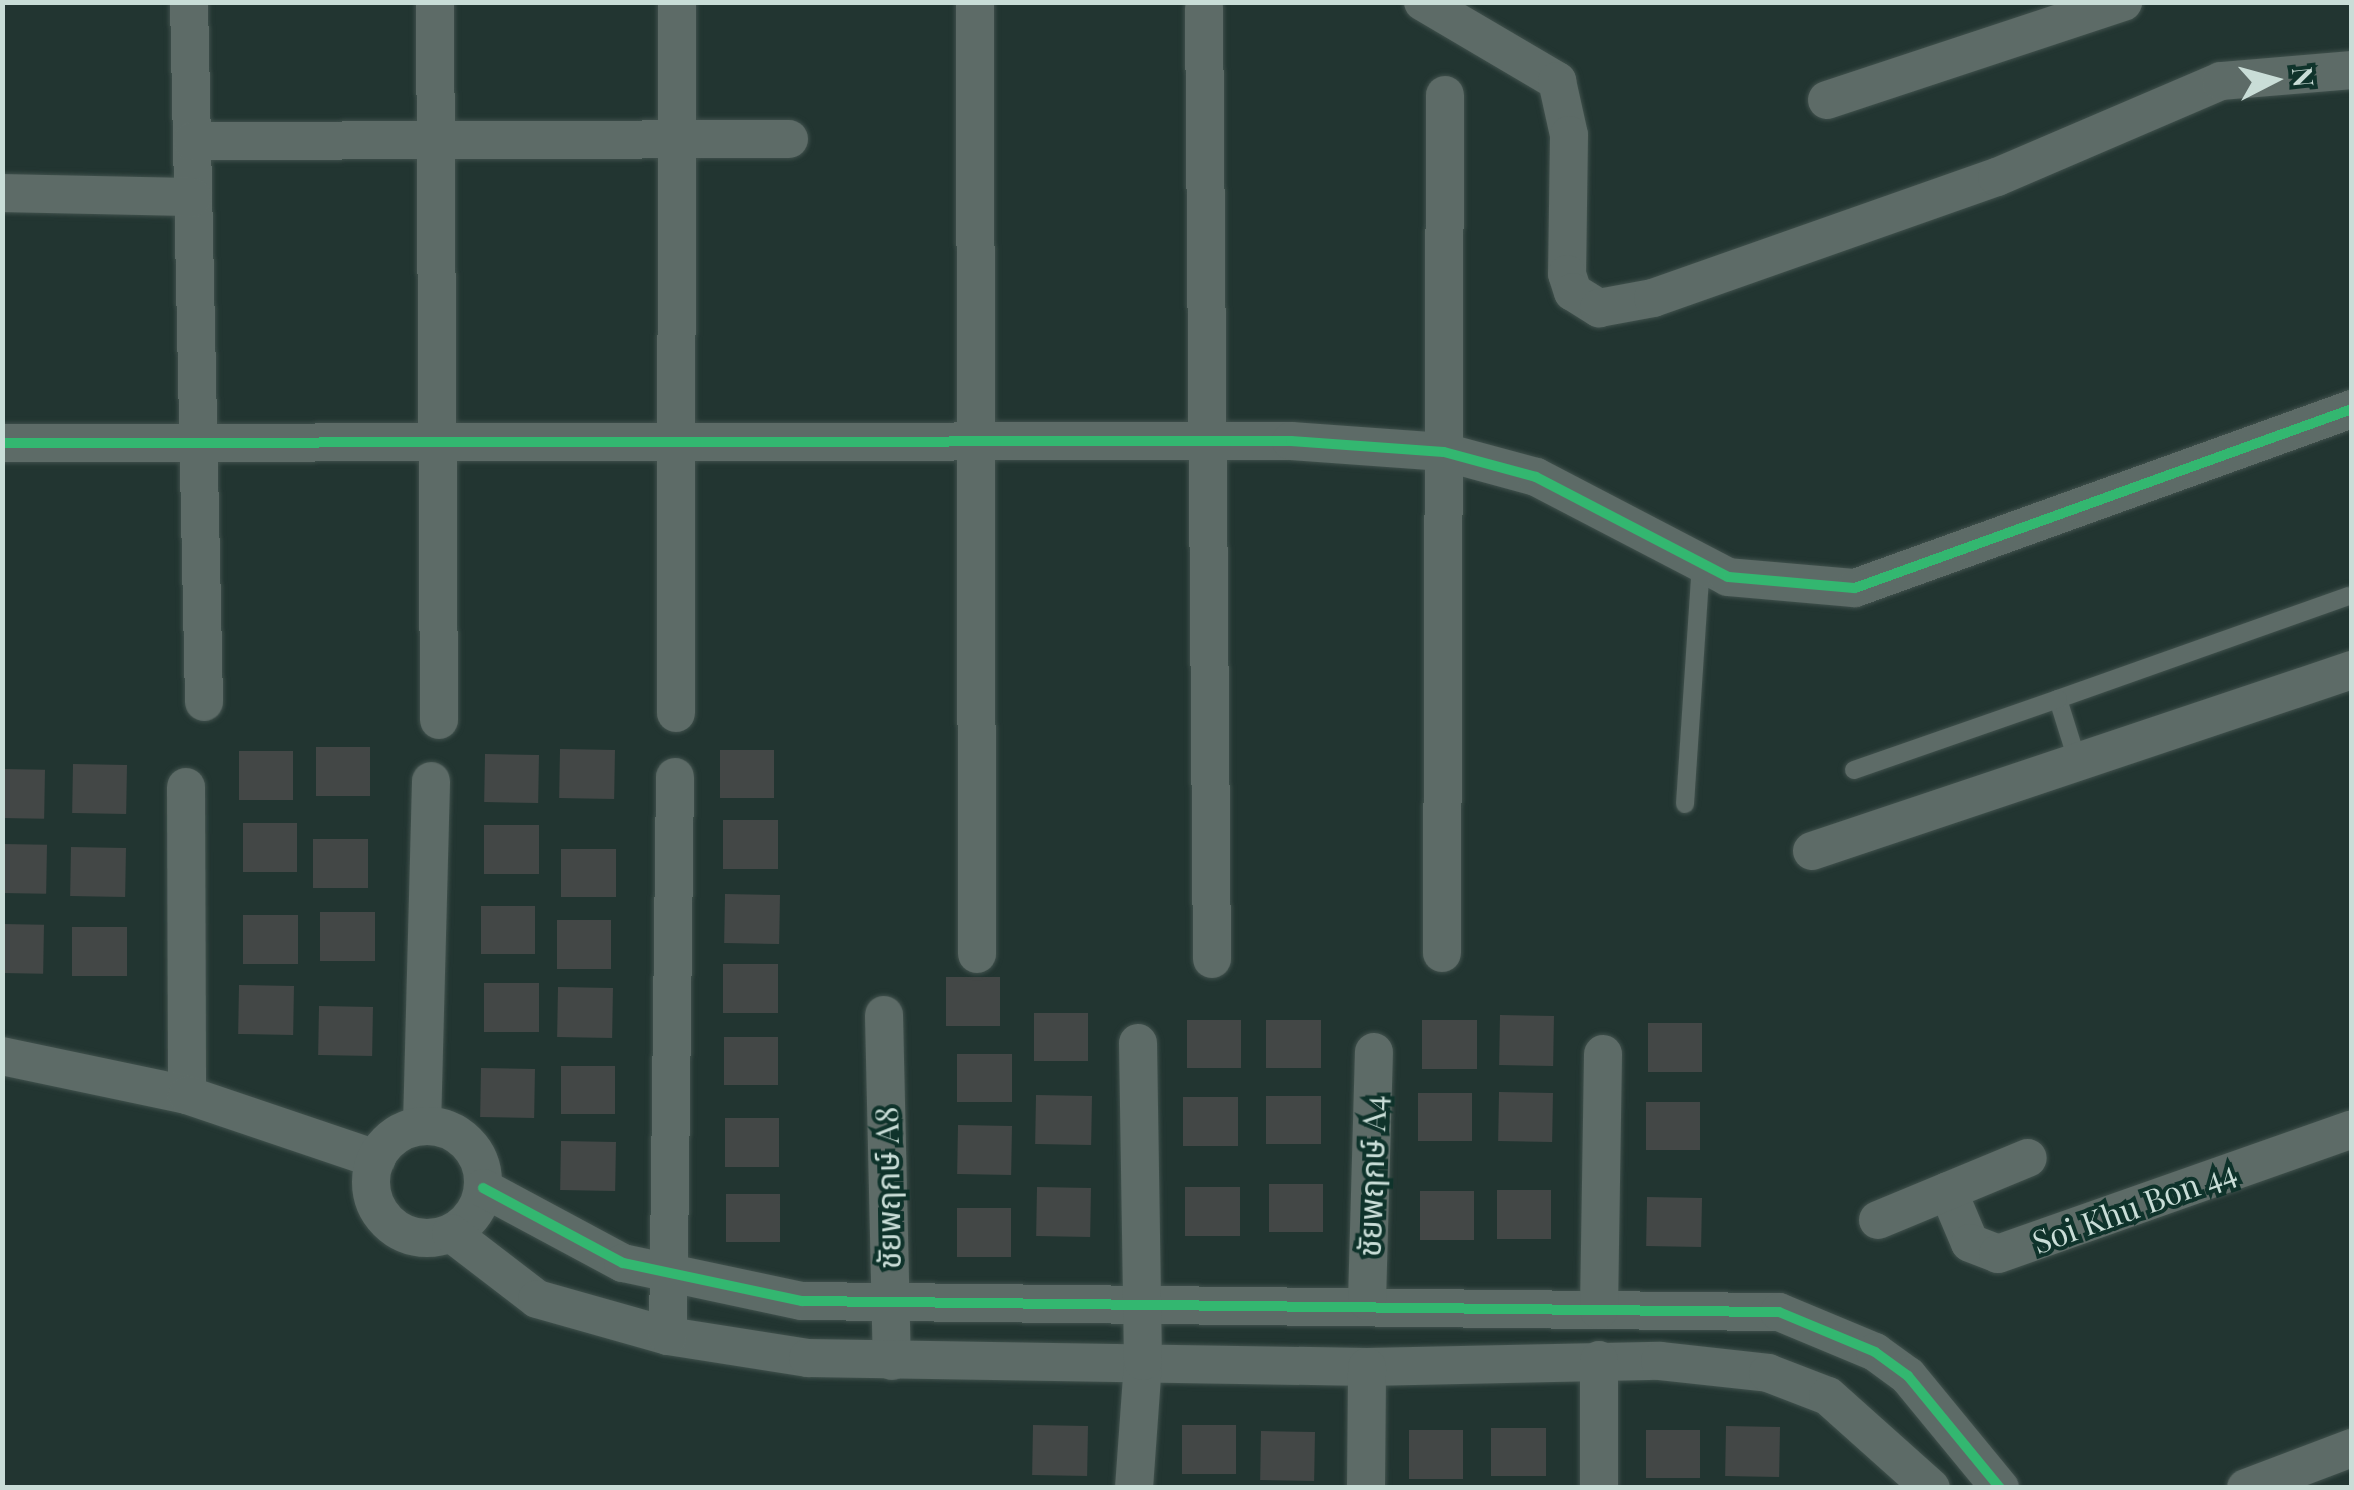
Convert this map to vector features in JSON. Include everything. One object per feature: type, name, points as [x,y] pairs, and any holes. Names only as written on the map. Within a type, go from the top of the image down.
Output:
[{"type":"street","points":[[189,2],[204,702]]},
{"type":"street","points":[[434,2],[440,720]]},
{"type":"street","points":[[676,713],[677,2]]},
{"type":"street","points":[[975,2],[977,954]]},
{"type":"street","points":[[1423,2],[1557,82],[1569,135],[1568,274],[1573,292],[1599,308],[1653,298],[1997,177],[2222,82],[2352,70]]},
{"type":"street","points":[[1827,100],[2124,2]]},
{"type":"street","points":[[1204,8],[1212,960]]},
{"type":"street","points":[[1442,954],[1444,94]]},
{"type":"street","points":[[192,142],[789,139]]},
{"type":"street","points":[[2,194],[193,197]]},
{"type":"street","points":[[2,443],[1206,441],[1444,452],[1536,477],[1701,565],[1793,587],[1855,588],[2352,409]]},
{"type":"street","points":[[1812,851],[2352,670]]},
{"type":"street","points":[[668,1336],[675,776]]},
{"type":"street","points":[[422,1126],[431,781]]},
{"type":"street","points":[[186,786],[188,1095]]},
{"type":"street","name":"ชัยพฤกษ์ A8","points":[[884,1015],[892,1362]]},
{"type":"street","points":[[1134,1488],[1142,1361],[1138,1043]]},
{"type":"street","name":"ชัยพฤกษ์ A4","points":[[1368,1301],[1374,1052]]},
{"type":"street","points":[[1600,1310],[1603,1054]]},
{"type":"street","points":[[2,1056],[188,1095],[376,1159]]},
{"type":"street","points":[[422,1126],[376,1159],[373,1192],[388,1223],[429,1239],[451,1233],[467,1222],[482,1188]]},
{"type":"street","points":[[422,1126],[467,1143],[482,1188],[521,1214],[668,1278],[802,1301],[1141,1307],[1368,1301],[1779,1312],[1821,1327],[1908,1376],[2000,1488]]},
{"type":"street","name":"Soi Khu Bon 44","points":[[1948,1191],[1970,1243],[1998,1254],[2352,1128]]},
{"type":"street","points":[[1878,1220],[2028,1158]]},
{"type":"street","points":[[451,1233],[537,1299],[668,1336],[892,1362],[1142,1361],[1367,1367],[1599,1360],[1768,1374],[1828,1396],[1931,1488]]},
{"type":"street","points":[[1599,1360],[1599,1488]]},
{"type":"street","points":[[1366,1488],[1367,1367]]},
{"type":"street","points":[[2246,1488],[2352,1448]]},
{"type":"lane","points":[[1685,804],[1701,565]]},
{"type":"lane","points":[[1854,770],[2349,596]]},
{"type":"lane","points":[[2058,699],[2078,763]]},
{"type":"building","points":[[316,747],[370,747],[370,796],[316,796]]},
{"type":"building","points":[[560,749],[615,750],[614,799],[559,798]]},
{"type":"building","points":[[720,750],[774,750],[774,798],[720,798]]},
{"type":"building","points":[[239,751],[293,751],[293,800],[239,800]]},
{"type":"building","points":[[485,754],[539,755],[538,803],[484,802]]},
{"type":"building","points":[[73,764],[127,765],[126,814],[72,813]]},
{"type":"building","points":[[2,769],[45,770],[44,819],[2,818]]},
{"type":"building","points":[[723,820],[778,820],[778,869],[723,869]]},
{"type":"building","points":[[243,823],[297,823],[297,872],[243,872]]},
{"type":"building","points":[[484,825],[539,825],[539,874],[484,874]]},
{"type":"building","points":[[313,839],[368,839],[368,888],[313,888]]},
{"type":"building","points":[[2,844],[47,845],[46,894],[2,893]]},
{"type":"building","points":[[71,847],[126,848],[125,897],[70,896]]},
{"type":"building","points":[[561,849],[616,849],[616,897],[561,897]]},
{"type":"building","points":[[725,894],[780,895],[779,944],[724,943]]},
{"type":"building","points":[[481,906],[535,906],[535,954],[481,954]]},
{"type":"building","points":[[320,912],[375,912],[375,961],[320,961]]},
{"type":"building","points":[[243,915],[298,915],[298,964],[243,964]]},
{"type":"building","points":[[557,920],[611,920],[611,969],[557,969]]},
{"type":"building","points":[[2,924],[44,925],[43,974],[2,973]]},
{"type":"building","points":[[72,927],[127,927],[127,976],[72,976]]},
{"type":"building","points":[[723,964],[778,964],[778,1013],[723,1013]]},
{"type":"building","points":[[946,977],[1000,977],[1000,1026],[946,1026]]},
{"type":"building","points":[[484,983],[539,983],[539,1032],[484,1032]]},
{"type":"building","points":[[239,985],[294,986],[293,1035],[238,1034]]},
{"type":"building","points":[[558,987],[613,988],[612,1038],[557,1037]]},
{"type":"building","points":[[319,1006],[373,1007],[372,1056],[318,1055]]},
{"type":"building","points":[[1034,1013],[1088,1013],[1088,1061],[1034,1061]]},
{"type":"building","points":[[1500,1015],[1554,1016],[1553,1066],[1499,1065]]},
{"type":"building","points":[[1187,1020],[1241,1020],[1241,1068],[1187,1068]]},
{"type":"building","points":[[1266,1020],[1321,1020],[1321,1068],[1266,1068]]},
{"type":"building","points":[[1422,1020],[1477,1020],[1477,1069],[1422,1069]]},
{"type":"building","points":[[1648,1023],[1702,1023],[1702,1072],[1648,1072]]},
{"type":"building","points":[[724,1037],[778,1037],[778,1085],[724,1085]]},
{"type":"building","points":[[957,1054],[1012,1054],[1012,1102],[957,1102]]},
{"type":"building","points":[[561,1066],[615,1066],[615,1114],[561,1114]]},
{"type":"building","points":[[481,1068],[535,1069],[534,1118],[480,1117]]},
{"type":"building","points":[[1499,1092],[1553,1093],[1552,1142],[1498,1141]]},
{"type":"building","points":[[1418,1093],[1472,1093],[1472,1141],[1418,1141]]},
{"type":"building","points":[[1036,1095],[1092,1096],[1091,1145],[1035,1144]]},
{"type":"building","points":[[1266,1096],[1321,1096],[1321,1144],[1266,1144]]},
{"type":"building","points":[[1183,1097],[1238,1097],[1238,1146],[1183,1146]]},
{"type":"building","points":[[1646,1102],[1700,1102],[1700,1150],[1646,1150]]},
{"type":"building","points":[[725,1118],[779,1118],[779,1167],[725,1167]]},
{"type":"building","points":[[958,1125],[1012,1126],[1011,1175],[957,1174]]},
{"type":"building","points":[[561,1141],[616,1142],[615,1191],[560,1190]]},
{"type":"building","points":[[1269,1184],[1323,1184],[1323,1232],[1269,1232]]},
{"type":"building","points":[[1037,1187],[1091,1188],[1090,1237],[1036,1236]]},
{"type":"building","points":[[1185,1187],[1240,1187],[1240,1236],[1185,1236]]},
{"type":"building","points":[[1497,1190],[1551,1190],[1551,1239],[1497,1239]]},
{"type":"building","points":[[1420,1191],[1474,1191],[1474,1240],[1420,1240]]},
{"type":"building","points":[[726,1194],[780,1194],[780,1242],[726,1242]]},
{"type":"building","points":[[1647,1197],[1702,1198],[1701,1247],[1646,1246]]},
{"type":"building","points":[[957,1208],[1011,1208],[1011,1257],[957,1257]]},
{"type":"building","points":[[1033,1425],[1088,1426],[1087,1476],[1032,1475]]},
{"type":"building","points":[[1182,1425],[1236,1425],[1236,1474],[1182,1474]]},
{"type":"building","points":[[1726,1426],[1780,1427],[1779,1477],[1725,1476]]},
{"type":"building","points":[[1491,1428],[1546,1428],[1546,1476],[1491,1476]]},
{"type":"building","points":[[1409,1430],[1463,1430],[1463,1479],[1409,1479]]},
{"type":"building","points":[[1646,1430],[1700,1430],[1700,1478],[1646,1478]]},
{"type":"building","points":[[1261,1431],[1315,1432],[1314,1481],[1260,1480]]},
{"type":"cycle path","points":[[2,443],[1291,441],[1444,452],[1536,477],[1728,577],[1855,588],[2352,409]]},
{"type":"cycle path","points":[[483,1188],[623,1263],[802,1301],[1779,1312],[1875,1352],[1908,1376],[2000,1488]]}]
